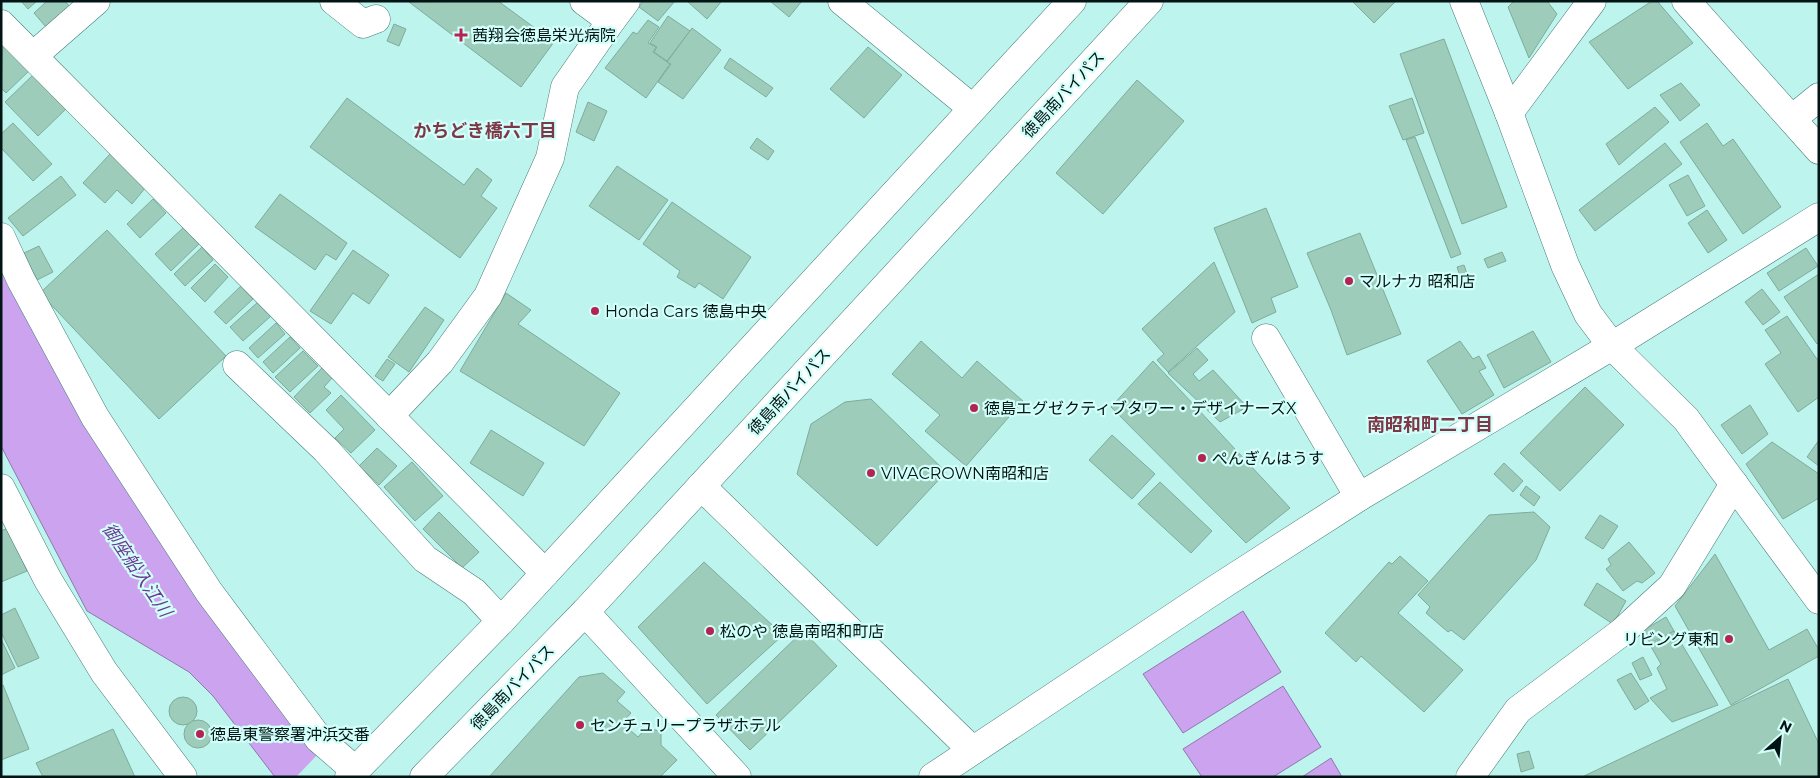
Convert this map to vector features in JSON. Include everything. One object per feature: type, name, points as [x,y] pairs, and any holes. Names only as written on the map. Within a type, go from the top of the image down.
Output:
[{"type":"main road","points":[[33,56],[96,1]]},
{"type":"main road","points":[[334,1],[362,24],[376,19]]},
{"type":"main road","points":[[389,416],[440,362],[488,296],[550,158],[566,86],[619,11],[584,1]]},
{"type":"main road","points":[[842,1],[972,108]]},
{"type":"main road","points":[[1,237],[21,280],[96,418],[209,592],[319,739],[352,773],[501,621],[1072,1]]},
{"type":"main road","name":"徳島南バイパス","points":[[424,777],[585,612],[1148,1]]},
{"type":"main road","points":[[1464,1],[1509,113],[1565,265],[1588,314],[1612,346],[1686,419],[1819,600]]},
{"type":"main road","points":[[1509,113],[1592,1]]},
{"type":"main road","points":[[1686,1],[1819,150]]},
{"type":"main road","points":[[1,24],[545,573]]},
{"type":"main road","points":[[1792,119],[1819,97]]},
{"type":"main road","points":[[933,777],[1358,497],[1612,346],[1819,217]]},
{"type":"main road","points":[[1266,338],[1358,497]]},
{"type":"main road","points":[[237,365],[326,450],[425,559],[474,592],[501,621]]},
{"type":"main road","points":[[1470,777],[1518,710],[1622,632],[1672,586],[1734,484]]},
{"type":"main road","points":[[701,486],[972,750]]},
{"type":"main road","points":[[1,488],[48,580],[104,672],[183,777]]},
{"type":"main road","points":[[585,612],[737,777]]},
{"type":"water","name":"御座船入江川","points":[[1,262],[332,777],[275,777],[213,696],[189,672],[87,611],[1,446]]},
{"type":"water","points":[[1243,611],[1281,672],[1183,733],[1143,674]]},
{"type":"water","points":[[1283,686],[1321,747],[1273,777],[1202,777],[1183,749]]},
{"type":"water","points":[[1331,758],[1342,777],[1302,777]]},
{"type":"pier","points":[[319,753],[335,777],[296,777]]},
{"type":"building","points":[[21,1],[37,1],[28,9]]},
{"type":"building","points":[[47,1],[65,1],[70,7],[46,27],[34,13]]},
{"type":"building","points":[[498,1],[554,42],[521,87],[409,2]]},
{"type":"building","points":[[643,1],[675,1],[658,21],[639,7]]},
{"type":"building","points":[[687,1],[721,1],[721,2],[707,19]]},
{"type":"building","points":[[770,1],[802,1],[789,17]]},
{"type":"building","points":[[1352,1],[1396,1],[1374,23]]},
{"type":"building","points":[[1514,1],[1547,1],[1557,14],[1529,58],[1508,7]]},
{"type":"building","points":[[1652,1],[1657,1],[1693,43],[1628,89],[1589,42]]},
{"type":"building","points":[[668,16],[690,31],[667,61],[654,52],[657,47],[650,43]]},
{"type":"building","points":[[648,20],[659,27],[648,43],[656,47],[653,52],[670,64],[646,98],[605,68],[633,32],[637,34]]},
{"type":"building","points":[[394,24],[406,29],[399,46],[387,41]]},
{"type":"building","points":[[692,28],[721,50],[683,99],[658,82],[671,64],[667,62]]},
{"type":"building","points":[[1444,39],[1507,207],[1462,224],[1400,54]]},
{"type":"building","points":[[3,43],[30,70],[6,93],[1,88]]},
{"type":"building","points":[[868,47],[902,75],[864,118],[830,89]]},
{"type":"building","points":[[730,58],[773,88],[766,97],[724,68]]},
{"type":"building","points":[[34,74],[67,108],[38,136],[5,102]]},
{"type":"building","points":[[1137,80],[1184,121],[1103,214],[1056,173]]},
{"type":"building","points":[[1681,83],[1700,105],[1680,121],[1660,95]]},
{"type":"building","points":[[347,98],[464,185],[477,168],[492,180],[481,196],[497,208],[460,258],[310,147]]},
{"type":"building","points":[[1412,98],[1424,133],[1403,140],[1389,106]]},
{"type":"building","points":[[588,102],[607,111],[594,141],[576,132]]},
{"type":"building","points":[[1655,107],[1669,122],[1619,165],[1606,144]]},
{"type":"building","points":[[13,123],[52,164],[33,181],[1,148],[1,134]]},
{"type":"building","points":[[1707,123],[1723,146],[1733,139],[1781,207],[1743,234],[1680,142]]},
{"type":"building","points":[[1415,137],[1461,254],[1451,258],[1406,140]]},
{"type":"building","points":[[757,138],[774,151],[768,160],[750,148]]},
{"type":"building","points":[[1665,143],[1682,164],[1595,231],[1579,210]]},
{"type":"building","points":[[110,154],[146,187],[132,204],[117,190],[105,203],[83,183]]},
{"type":"building","points":[[617,166],[668,200],[639,240],[589,206]]},
{"type":"building","points":[[1688,175],[1705,206],[1687,216],[1669,185]]},
{"type":"building","points":[[61,176],[76,195],[23,236],[8,218]]},
{"type":"building","points":[[280,194],[347,243],[336,260],[326,254],[315,270],[255,227]]},
{"type":"building","points":[[153,199],[166,213],[140,238],[127,224]]},
{"type":"building","points":[[672,202],[751,257],[723,299],[699,283],[695,288],[677,277],[680,271],[643,244]]},
{"type":"building","points":[[1266,208],[1298,287],[1271,298],[1276,312],[1252,323],[1214,228]]},
{"type":"building","points":[[1707,210],[1727,240],[1708,253],[1688,223]]},
{"type":"building","points":[[184,227],[199,244],[171,271],[155,254]]},
{"type":"building","points":[[107,230],[226,356],[159,419],[40,293]]},
{"type":"building","name":"マルナカ 昭和店","points":[[1360,233],[1401,334],[1347,355],[1331,310],[1307,253]]},
{"type":"building","points":[[39,246],[53,272],[37,280],[24,253]]},
{"type":"building","points":[[202,247],[213,260],[185,286],[174,274]]},
{"type":"building","points":[[1806,248],[1818,266],[1779,291],[1767,273]]},
{"type":"building","points":[[353,250],[389,275],[369,304],[353,293],[331,324],[310,311]]},
{"type":"building","points":[[1502,252],[1506,261],[1488,268],[1484,259]]},
{"type":"building","points":[[1214,262],[1235,312],[1168,372],[1157,360],[1164,354],[1142,329]]},
{"type":"building","points":[[215,264],[228,277],[205,302],[191,288]]},
{"type":"building","points":[[1464,265],[1467,274],[1460,276],[1457,267]]},
{"type":"building","points":[[1819,274],[1819,342],[1817,344],[1784,297]]},
{"type":"building","points":[[241,286],[253,299],[226,324],[214,312]]},
{"type":"building","points":[[1762,289],[1780,312],[1763,325],[1745,302]]},
{"type":"building","points":[[506,293],[531,310],[518,324],[620,393],[584,446],[460,371]]},
{"type":"building","points":[[258,302],[271,316],[243,341],[230,327]]},
{"type":"building","points":[[425,307],[444,320],[409,372],[388,357]]},
{"type":"building","points":[[1787,316],[1819,362],[1819,397],[1798,412],[1765,364],[1781,353],[1765,330]]},
{"type":"building","points":[[276,323],[285,334],[258,358],[249,348]]},
{"type":"building","points":[[1533,331],[1551,362],[1504,388],[1487,355]]},
{"type":"building","points":[[290,337],[300,348],[273,373],[263,362]]},
{"type":"building","name":"徳島エグゼクティブタワー・デザイナーズX","points":[[921,341],[962,378],[977,361],[1023,401],[966,466],[925,431],[940,415],[892,374]]},
{"type":"building","points":[[1460,341],[1473,359],[1479,356],[1486,368],[1479,371],[1494,395],[1462,414],[1427,361]]},
{"type":"building","points":[[1197,348],[1208,360],[1193,374],[1199,381],[1213,370],[1247,407],[1220,422],[1168,373]]},
{"type":"building","points":[[303,351],[318,366],[290,392],[275,377]]},
{"type":"building","points":[[387,359],[395,364],[383,381],[375,376]]},
{"type":"building","name":"ぺんぎんはうす","points":[[1153,361],[1290,508],[1246,543],[1111,407]]},
{"type":"building","points":[[322,368],[332,378],[324,387],[331,393],[310,413],[294,397]]},
{"type":"building","points":[[1585,387],[1624,425],[1560,491],[1520,453]]},
{"type":"building","points":[[341,395],[375,430],[351,453],[335,438],[344,429],[326,410]]},
{"type":"building","name":"VIVACROWN南昭和店","points":[[871,399],[946,472],[877,546],[797,474],[811,424],[845,402]]},
{"type":"building","points":[[1750,405],[1768,434],[1742,454],[1721,425]]},
{"type":"building","points":[[491,430],[544,463],[523,496],[470,463]]},
{"type":"building","points":[[1112,435],[1155,474],[1132,499],[1089,460]]},
{"type":"building","points":[[1819,440],[1819,466],[1807,457]]},
{"type":"building","points":[[1772,442],[1819,474],[1819,498],[1783,519],[1746,464]]},
{"type":"building","points":[[377,448],[397,466],[379,485],[359,466]]},
{"type":"building","points":[[412,462],[443,496],[415,521],[384,487]]},
{"type":"building","points":[[1504,463],[1523,481],[1513,492],[1494,474]]},
{"type":"building","points":[[1160,482],[1212,531],[1191,553],[1138,504]]},
{"type":"building","points":[[1526,486],[1540,497],[1534,506],[1520,495]]},
{"type":"building","points":[[439,512],[479,552],[462,568],[423,529]]},
{"type":"building","points":[[1534,512],[1550,527],[1536,560],[1464,640],[1451,630],[1448,632],[1426,613],[1430,607],[1418,595],[1489,515]]},
{"type":"building","points":[[1600,515],[1618,526],[1603,549],[1585,538]]},
{"type":"building","points":[[8,528],[27,571],[1,582],[1,531]]},
{"type":"building","points":[[1629,542],[1655,573],[1642,583],[1637,581],[1623,591],[1606,569],[1611,565],[1608,559]]},
{"type":"building","name":"リビング東和","points":[[1715,554],[1769,650],[1807,629],[1819,650],[1819,656],[1731,705],[1675,606]]},
{"type":"building","points":[[1400,556],[1428,581],[1398,613],[1463,670],[1424,712],[1361,656],[1356,662],[1325,633],[1389,562],[1392,564]]},
{"type":"building","name":"松のや 徳島南昭和町店","points":[[704,562],[783,635],[707,704],[638,627]]},
{"type":"building","points":[[1597,583],[1626,601],[1613,624],[1584,605]]},
{"type":"building","points":[[15,608],[39,658],[18,667],[1,632],[1,615]]},
{"type":"building","points":[[1666,617],[1674,631],[1650,643],[1642,631]]},
{"type":"building","points":[[803,631],[837,666],[750,750],[716,715]]},
{"type":"building","points":[[1674,631],[1718,705],[1672,722],[1650,698],[1667,689],[1657,668],[1661,664],[1650,645]]},
{"type":"building","points":[[1,639],[15,668],[1,675]]},
{"type":"building","points":[[1643,657],[1652,675],[1640,680],[1632,663]]},
{"type":"building","name":"センチュリープラザホテル","points":[[603,673],[625,692],[617,701],[631,713],[622,723],[638,737],[647,727],[661,732],[661,745],[677,760],[660,777],[489,777],[579,677]]},
{"type":"building","points":[[1631,673],[1649,701],[1635,710],[1617,680]]},
{"type":"building","points":[[1788,679],[1819,744],[1819,777],[1582,777]]},
{"type":"building","points":[[3,685],[29,749],[1,760],[1,686]]},
{"type":"building","points":[[183,697],[193,701],[197,711],[193,721],[183,725],[173,721],[169,711],[173,701]]},
{"type":"building","points":[[198,720],[208,724],[212,734],[208,744],[198,748],[188,744],[184,734],[188,724]]},
{"type":"building","points":[[113,729],[135,777],[43,777],[36,763]]},
{"type":"building","points":[[1529,751],[1534,768],[1521,772],[1517,754]]},
{"type":"place","name":"茜翔会徳島栄光病院","points":[[461,35]]},
{"type":"place","name":"マルナカ 昭和店","points":[[1349,281]]},
{"type":"place","name":"Honda Cars 徳島中央","points":[[595,311]]},
{"type":"place","name":"徳島エグゼクティブタワー・デザイナーズX","points":[[974,408]]},
{"type":"place","name":"ぺんぎんはうす","points":[[1202,458]]},
{"type":"place","name":"VIVACROWN南昭和店","points":[[871,473]]},
{"type":"place","name":"松のや 徳島南昭和町店","points":[[710,631]]},
{"type":"place","name":"リビング東和","points":[[1729,639]]},
{"type":"place","name":"センチュリープラザホテル","points":[[580,725]]},
{"type":"place","name":"徳島東警察署沖浜交番","points":[[200,734]]},
{"type":"district","name":"かちどき橋六丁目","points":[[485,131]]},
{"type":"district","name":"南昭和町二丁目","points":[[1430,425]]}]
